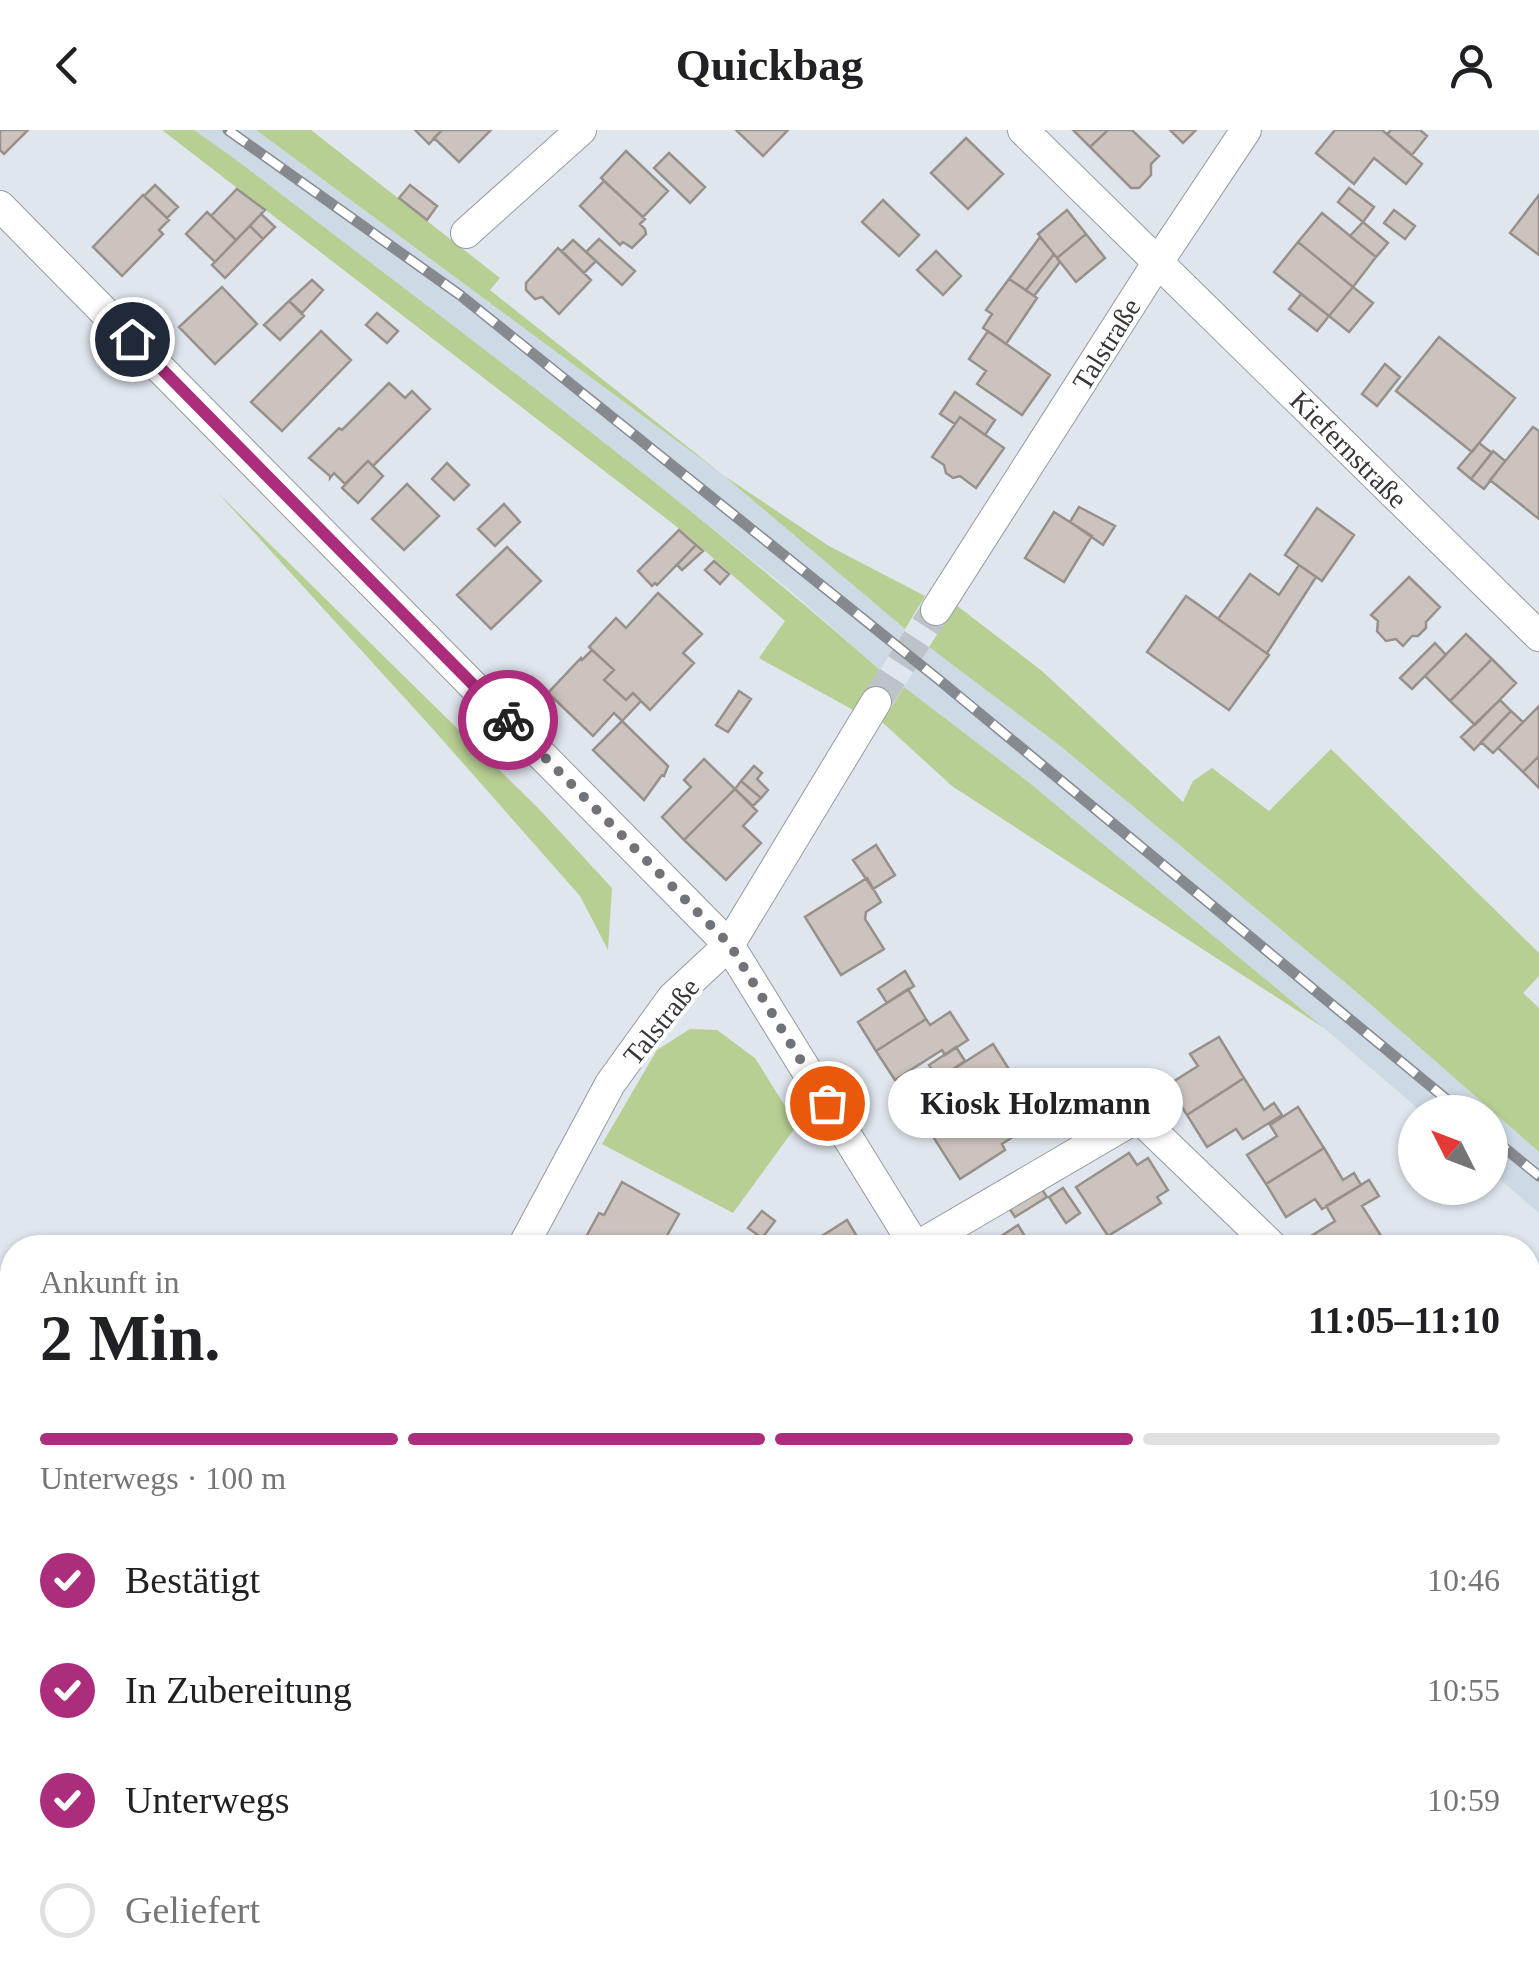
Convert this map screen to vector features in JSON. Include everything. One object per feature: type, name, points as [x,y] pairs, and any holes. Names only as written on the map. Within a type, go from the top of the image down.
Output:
[{"type":"street","points":[[466,233],[581,130]]},
{"type":"street","name":"Kiefernstraße","points":[[1024,130],[1539,636]]},
{"type":"street","name":"Talstraße","points":[[936,610],[1246,130]]},
{"type":"street","points":[[0,206],[730,945],[909,1235]]},
{"type":"street","name":"Talstraße","points":[[529,1235],[610,1084],[672,998],[730,945],[876,702]]},
{"type":"street","points":[[936,1235],[1138,1117],[1261,1235]]},
{"type":"shaded area","points":[[194,130],[256,130],[723,475],[905,629],[880,670],[791,591],[620,455]]},
{"type":"shaded area","points":[[929,647],[1059,745],[1474,1095],[1402,1095],[1026,780],[904,687]]},
{"type":"shaded area","points":[[1508,1125],[1539,1152],[1539,1213],[1508,1186]]},
{"type":"green space","points":[[162,130],[194,130],[239,162],[564,411],[802,603],[880,670],[855,711],[759,658],[785,621],[681,530]]},
{"type":"green space","points":[[256,130],[311,130],[500,278],[490,290],[723,475]]},
{"type":"green space","points":[[723,475],[829,546],[925,596],[905,629]]},
{"type":"green space","points":[[218,493],[539,809],[612,888],[608,950],[580,896]]},
{"type":"green space","points":[[956,605],[1042,671],[1183,802],[1193,781],[1212,768],[1269,811],[1331,749],[1539,953],[1539,976],[1523,993],[1539,1008],[1539,1152],[1508,1125],[1508,1095],[1474,1095],[1059,745],[929,647]]},
{"type":"green space","points":[[904,687],[1026,780],[1324,1028],[952,786],[882,722]]},
{"type":"green space","points":[[690,1029],[717,1030],[755,1058],[797,1125],[733,1213],[602,1144],[657,1050]]},
{"type":"building","points":[[0,130],[28,130],[4,154],[0,150]]},
{"type":"building","points":[[415,130],[442,130],[429,144]]},
{"type":"building","points":[[442,130],[491,130],[459,162],[434,138]]},
{"type":"building","points":[[736,130],[788,130],[763,156]]},
{"type":"building","points":[[1073,130],[1108,130],[1090,147]]},
{"type":"building","points":[[1108,130],[1132,130],[1159,156],[1151,164],[1151,175],[1139,188],[1131,188],[1090,147]]},
{"type":"building","points":[[1170,130],[1196,130],[1183,143]]},
{"type":"building","points":[[1335,130],[1382,130],[1422,164],[1406,184],[1374,158],[1354,184],[1316,153]]},
{"type":"building","points":[[1391,130],[1420,130],[1427,136],[1412,155],[1387,134]]},
{"type":"building","points":[[966,138],[1003,174],[968,209],[931,173]]},
{"type":"building","points":[[626,151],[668,191],[643,217],[601,178]]},
{"type":"building","points":[[669,153],[705,187],[690,203],[654,168]]},
{"type":"building","points":[[604,181],[645,219],[640,224],[646,234],[632,248],[623,242],[620,245],[580,206]]},
{"type":"building","points":[[155,185],[178,207],[167,218],[144,196]]},
{"type":"building","points":[[410,185],[437,206],[427,220],[399,198]]},
{"type":"building","points":[[1349,188],[1374,207],[1363,222],[1338,202]]},
{"type":"building","points":[[237,189],[265,210],[236,240],[211,216]]},
{"type":"building","points":[[143,195],[169,220],[159,230],[163,234],[122,276],[93,247]]},
{"type":"building","points":[[1539,195],[1539,255],[1510,233]]},
{"type":"building","points":[[883,200],[919,235],[899,256],[862,222]]},
{"type":"building","points":[[1067,210],[1086,234],[1057,258],[1038,234]]},
{"type":"building","points":[[1394,210],[1415,226],[1405,239],[1384,223]]},
{"type":"building","points":[[207,212],[236,240],[215,262],[186,234]]},
{"type":"building","points":[[1322,213],[1376,257],[1353,287],[1298,242]]},
{"type":"building","points":[[261,214],[275,227],[263,239],[250,226]]},
{"type":"building","points":[[1363,222],[1388,243],[1376,257],[1350,236]]},
{"type":"building","points":[[250,226],[263,239],[225,278],[212,265]]},
{"type":"building","points":[[1086,234],[1105,258],[1076,282],[1057,258]]},
{"type":"building","points":[[1040,237],[1054,254],[1026,290],[1009,279]]},
{"type":"building","points":[[599,239],[635,271],[622,285],[586,252]]},
{"type":"building","points":[[573,240],[596,261],[584,273],[562,251]]},
{"type":"building","points":[[1298,242],[1353,287],[1329,316],[1274,272]]},
{"type":"building","points":[[558,248],[591,280],[559,314],[542,297],[535,299],[526,290],[526,283]]},
{"type":"building","points":[[936,251],[961,276],[943,295],[917,270]]},
{"type":"building","points":[[1054,254],[1060,262],[1034,296],[1026,290]]},
{"type":"building","points":[[1009,279],[1037,298],[1006,344],[983,328],[992,314],[986,310]]},
{"type":"building","points":[[312,280],[323,290],[302,313],[289,301]]},
{"type":"building","points":[[222,287],[257,324],[215,364],[179,327]]},
{"type":"building","points":[[1353,287],[1373,303],[1349,332],[1329,316]]},
{"type":"building","points":[[1301,294],[1329,316],[1317,331],[1289,309]]},
{"type":"building","points":[[289,301],[304,316],[280,340],[264,325]]},
{"type":"building","points":[[377,313],[398,331],[387,343],[366,325]]},
{"type":"building","points":[[321,331],[351,360],[282,431],[251,402]]},
{"type":"building","points":[[988,331],[1050,375],[1022,415],[977,384],[986,371],[969,359]]},
{"type":"building","points":[[1439,337],[1515,398],[1472,452],[1396,391]]},
{"type":"building","points":[[1385,364],[1400,377],[1377,406],[1362,394]]},
{"type":"building","points":[[389,383],[405,398],[412,391],[430,409],[373,466],[368,461],[345,484],[334,473],[330,478],[309,458]]},
{"type":"building","points":[[955,392],[995,420],[985,435],[960,417],[955,424],[940,414]]},
{"type":"building","points":[[960,417],[1004,448],[976,488],[960,476],[953,478],[932,457]]},
{"type":"building","points":[[1533,427],[1539,431],[1539,519],[1490,480]]},
{"type":"building","points":[[1479,443],[1492,453],[1471,479],[1458,468]]},
{"type":"building","points":[[1493,451],[1505,461],[1484,489],[1471,479]]},
{"type":"building","points":[[368,461],[383,476],[358,503],[342,488]]},
{"type":"building","points":[[447,463],[469,485],[454,500],[432,479]]},
{"type":"building","points":[[407,484],[439,516],[404,550],[372,519]]},
{"type":"building","points":[[504,504],[520,522],[495,546],[478,529]]},
{"type":"building","points":[[1079,507],[1115,526],[1103,545],[1070,522]]},
{"type":"building","points":[[1317,508],[1354,535],[1322,581],[1285,555]]},
{"type":"building","points":[[1054,512],[1092,536],[1064,582],[1025,558]]},
{"type":"building","points":[[679,530],[696,545],[652,586],[638,571]]},
{"type":"building","points":[[696,545],[703,551],[682,570],[677,565]]},
{"type":"building","points":[[507,547],[541,581],[491,629],[457,595]]},
{"type":"building","points":[[714,561],[729,574],[720,584],[705,570]]},
{"type":"building","points":[[1299,565],[1316,577],[1269,655],[1218,619],[1250,574],[1279,595]]},
{"type":"building","points":[[1409,577],[1440,607],[1426,622],[1426,628],[1403,646],[1396,639],[1386,641],[1377,631],[1378,621],[1371,615]]},
{"type":"building","points":[[658,593],[702,634],[683,653],[694,663],[650,710],[633,693],[626,700],[604,680],[614,670],[589,647],[616,618],[626,628]]},
{"type":"building","points":[[1186,596],[1269,655],[1229,710],[1147,652]]},
{"type":"building","points":[[1466,634],[1492,659],[1450,701],[1425,676]]},
{"type":"building","points":[[1435,643],[1446,655],[1412,689],[1400,678]]},
{"type":"building","points":[[592,650],[614,670],[604,680],[626,700],[633,693],[641,701],[622,721],[614,713],[593,736],[548,693]]},
{"type":"building","points":[[1492,659],[1516,683],[1475,725],[1450,701]]},
{"type":"building","points":[[739,691],[751,699],[728,732],[716,725]]},
{"type":"building","points":[[1500,700],[1511,711],[1474,750],[1461,737]]},
{"type":"building","points":[[1539,706],[1539,756],[1523,772],[1498,748]]},
{"type":"building","points":[[1511,711],[1523,722],[1493,753],[1481,742]]},
{"type":"building","points":[[622,721],[668,766],[644,800],[593,750]]},
{"type":"building","points":[[1539,756],[1539,788],[1523,772]]},
{"type":"building","points":[[704,759],[735,789],[684,840],[662,817],[691,787],[684,780]]},
{"type":"building","points":[[754,766],[762,773],[757,779],[768,790],[761,798],[741,781]]},
{"type":"building","points":[[741,781],[761,798],[753,806],[735,789]]},
{"type":"building","points":[[735,789],[757,811],[743,826],[761,843],[726,880],[684,840]]},
{"type":"building","points":[[876,845],[895,875],[873,889],[853,860]]},
{"type":"building","points":[[867,878],[881,902],[866,912],[865,919],[884,949],[841,975],[805,917]]},
{"type":"building","points":[[905,971],[914,986],[887,1003],[878,989]]},
{"type":"building","points":[[908,989],[926,1019],[876,1051],[858,1022]]},
{"type":"building","points":[[950,1012],[968,1040],[945,1055],[942,1050],[895,1080],[876,1051],[926,1019],[930,1025]]},
{"type":"building","points":[[1219,1037],[1244,1078],[1187,1115],[1168,1085],[1198,1066],[1190,1054]]},
{"type":"building","points":[[993,1044],[1010,1071],[992,1083],[985,1071],[948,1094],[938,1079]]},
{"type":"building","points":[[956,1047],[965,1061],[938,1079],[929,1065]]},
{"type":"building","points":[[985,1071],[1022,1131],[1002,1144],[1005,1150],[960,1179],[918,1113]]},
{"type":"building","points":[[1244,1078],[1264,1110],[1274,1103],[1282,1115],[1243,1139],[1236,1129],[1207,1147],[1187,1115]]},
{"type":"building","points":[[1298,1107],[1324,1148],[1266,1184],[1247,1155],[1277,1136],[1270,1125]]},
{"type":"building","points":[[1324,1148],[1343,1180],[1354,1173],[1361,1185],[1322,1209],[1315,1199],[1286,1217],[1266,1184]]},
{"type":"building","points":[[1129,1153],[1137,1165],[1148,1158],[1168,1190],[1157,1197],[1161,1203],[1107,1235],[1076,1187]]},
{"type":"building","points":[[1369,1180],[1379,1196],[1362,1206],[1381,1235],[1313,1235],[1335,1221],[1326,1206]]},
{"type":"building","points":[[1037,1181],[1047,1197],[1015,1217],[1005,1202]]},
{"type":"building","points":[[622,1182],[679,1214],[667,1235],[587,1235],[599,1213],[604,1215]]},
{"type":"building","points":[[1063,1188],[1080,1213],[1066,1223],[1049,1197]]},
{"type":"building","points":[[762,1211],[775,1221],[764,1235],[748,1228]]},
{"type":"building","points":[[847,1220],[856,1235],[823,1235]]},
{"type":"building","points":[[1018,1225],[1024,1235],[1003,1235]]},
{"type":"tunnel","points":[[876,702],[936,610]]},
{"type":"railway","points":[[228,130],[460,295],[938,679],[1441,1095]]},
{"type":"railway","points":[[1508,1151],[1539,1176]]},
{"type":"way so far","points":[[508,720],[730,945],[827,1103]]},
{"type":"place","name":"Kiosk Holzmann","points":[[827,1103]]},
{"type":"route","points":[[132,339],[508,720]]}]
